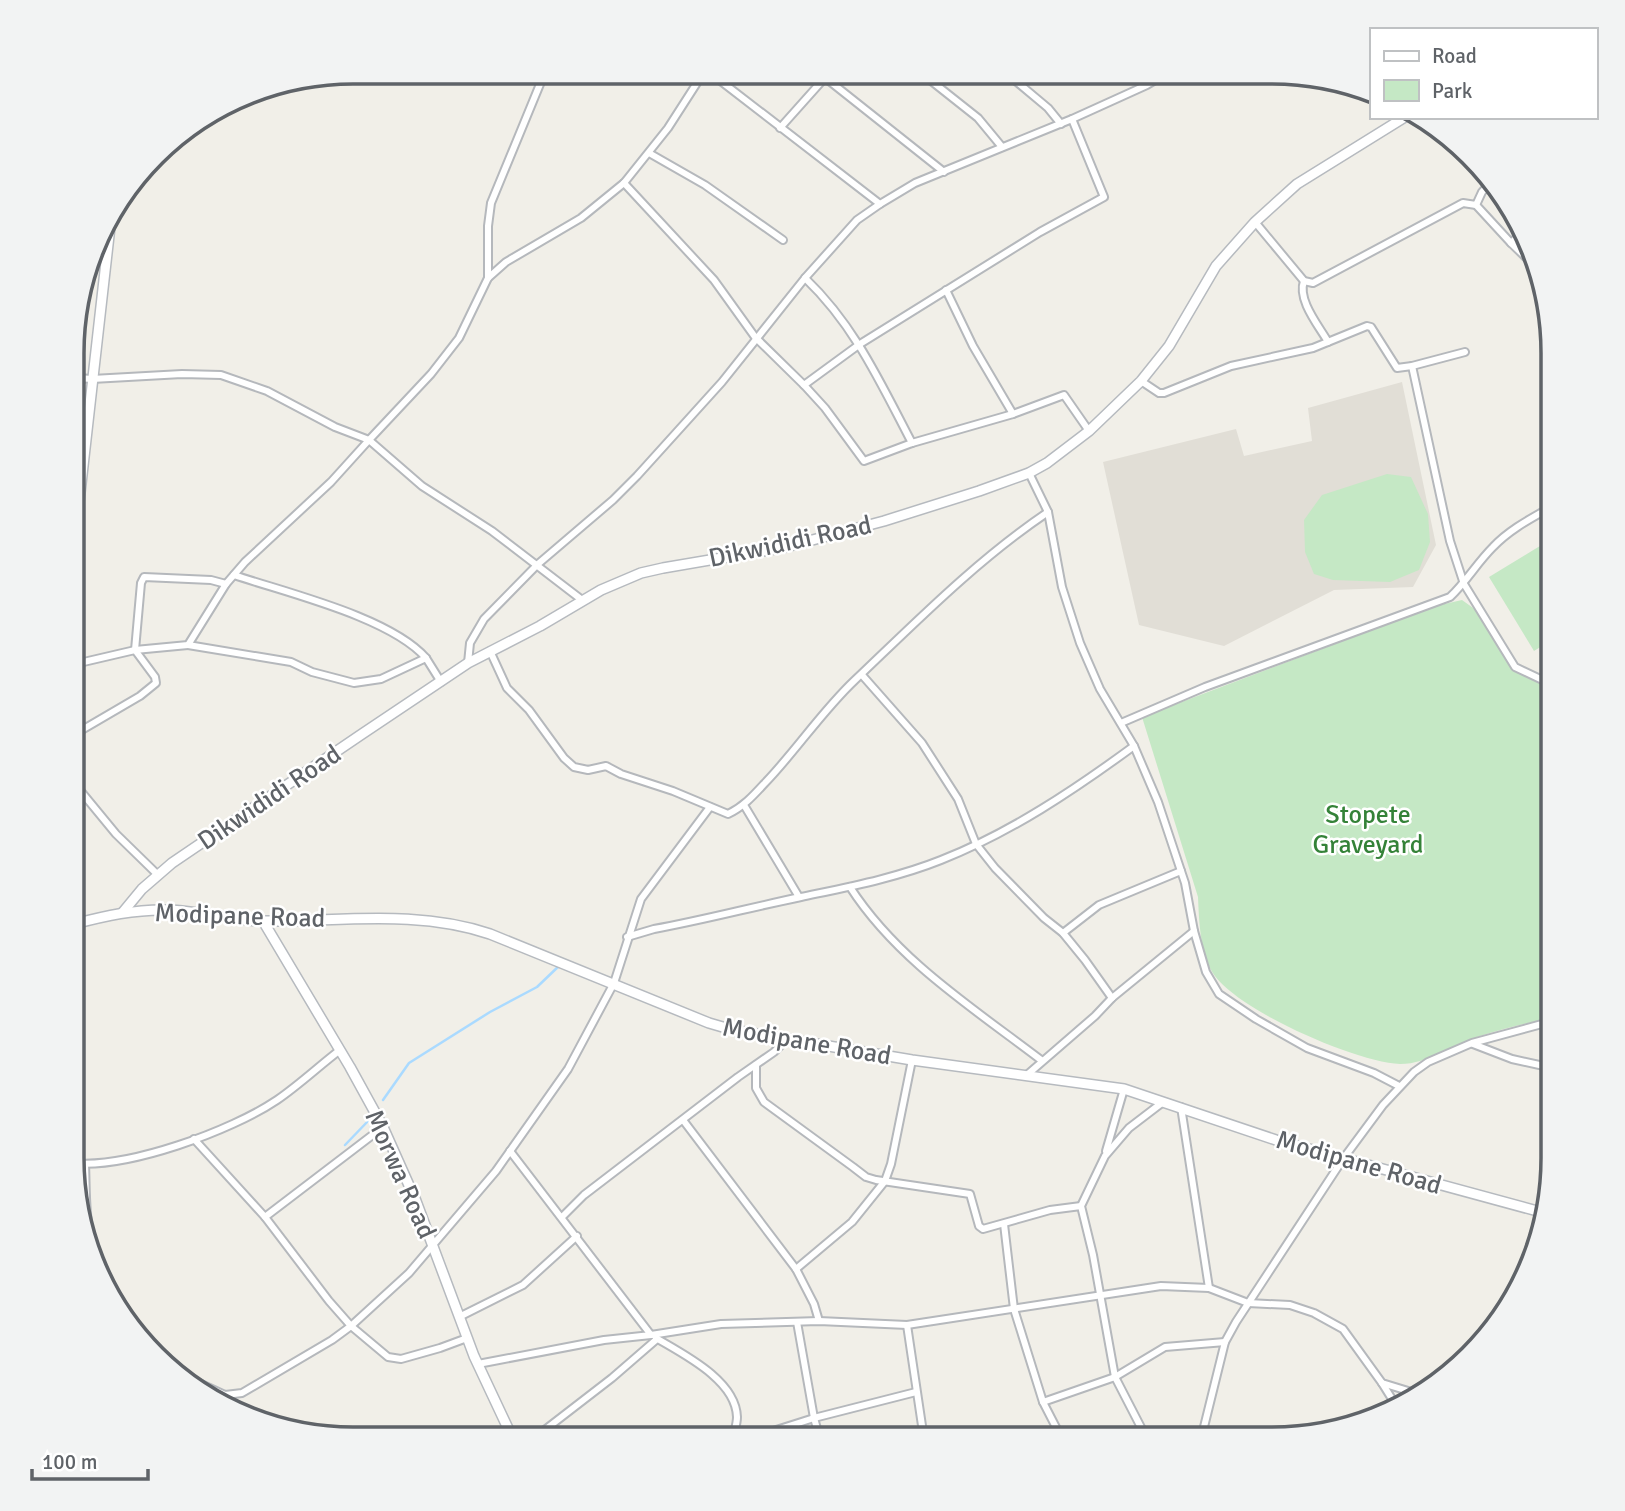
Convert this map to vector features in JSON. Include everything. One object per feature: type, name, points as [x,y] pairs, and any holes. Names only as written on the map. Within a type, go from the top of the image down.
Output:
[{"type":"main road","name":"Dikwididi Road","points":[[122,912],[157,874],[468,663],[582,600],[641,573],[786,547],[906,514],[1028,473],[1063,453],[1089,432],[1141,381],[1168,346],[1216,266],[1255,222],[1297,184],[1402,119]]},
{"type":"main road","points":[[84,454],[106,245]]},
{"type":"main road","name":"Modipane Road","points":[[84,922],[122,912],[168,910],[263,921],[375,918],[434,921],[490,934],[719,1026],[786,1040],[912,1060],[1124,1089],[1276,1140],[1536,1211]]},
{"type":"main road","name":"Morwa Road","points":[[263,921],[383,1127],[416,1201],[467,1338],[507,1427]]},
{"type":"street","points":[[188,645],[226,584],[331,482],[431,374],[459,338],[488,278],[491,203],[540,84]]},
{"type":"street","points":[[488,278],[519,254],[581,218],[624,183],[698,84]]},
{"type":"street","points":[[723,84],[880,204]]},
{"type":"street","points":[[780,128],[820,84]]},
{"type":"street","points":[[831,84],[944,172]]},
{"type":"street","points":[[935,84],[978,118],[1002,147]]},
{"type":"street","points":[[1019,84],[1048,108],[1061,124]]},
{"type":"street","points":[[468,663],[473,634],[484,619],[538,564],[637,476],[722,382],[755,337],[858,220],[915,183],[1061,124],[1149,84]]},
{"type":"street","points":[[804,385],[860,344],[946,290],[1040,232],[1104,197],[1072,119]]},
{"type":"street","points":[[649,153],[705,185],[783,240]]},
{"type":"street","points":[[624,183],[715,280],[755,337],[825,408],[864,461],[1064,395],[1089,432]]},
{"type":"street","points":[[1476,205],[1485,189]]},
{"type":"street","points":[[1255,222],[1304,281],[1317,283],[1459,205],[1476,205],[1523,254]]},
{"type":"street","points":[[1511,243],[1515,239]]},
{"type":"street","points":[[805,278],[834,307],[860,344],[912,443]]},
{"type":"street","points":[[1304,281],[1301,289],[1306,303],[1328,342]]},
{"type":"street","points":[[946,290],[965,331],[1013,414]]},
{"type":"street","points":[[1141,381],[1162,394],[1231,366],[1313,348],[1369,326],[1397,368],[1465,352]]},
{"type":"street","points":[[1412,366],[1450,541],[1464,584],[1516,667],[1541,679]]},
{"type":"street","points":[[84,378],[221,375],[267,391],[335,428],[369,440],[422,486],[492,531],[582,600]]},
{"type":"street","points":[[1028,473],[1048,512],[1062,587],[1076,632],[1100,689],[1134,746],[1158,802],[1181,871],[1206,972],[1219,994],[1307,1048],[1374,1073],[1399,1086]]},
{"type":"street","points":[[490,651],[506,688],[529,710],[564,758],[574,767],[588,770],[606,766],[728,814],[744,805],[862,675],[958,583],[1014,536],[1048,512]]},
{"type":"street","points":[[1121,723],[1205,687],[1443,601],[1464,584],[1492,548],[1511,530],[1541,513]]},
{"type":"street","points":[[234,575],[350,613],[404,639],[426,658],[441,682]]},
{"type":"street","points":[[84,729],[154,687],[156,683],[155,677],[135,650],[141,583],[144,576],[211,580],[226,584]]},
{"type":"street","points":[[84,662],[135,650],[188,645],[291,662],[312,672],[354,683],[381,679],[426,658]]},
{"type":"street","points":[[862,675],[922,743],[942,771],[958,799],[976,844],[1016,891],[1063,933],[1112,998]]},
{"type":"street","points":[[628,937],[908,872],[976,844],[1079,786],[1134,746]]},
{"type":"street","points":[[84,795],[116,834],[157,874]]},
{"type":"street","points":[[744,805],[799,897]]},
{"type":"street","points":[[226,1395],[242,1393],[351,1326],[409,1273],[433,1245],[510,1151],[568,1069],[614,983],[641,899],[710,807]]},
{"type":"street","points":[[1063,933],[1099,905],[1181,871]]},
{"type":"street","points":[[850,887],[873,920],[896,945],[978,1013],[1041,1060]]},
{"type":"street","points":[[1028,1074],[1112,998],[1194,930]]},
{"type":"street","points":[[1204,1427],[1225,1342],[1343,1159],[1399,1086],[1428,1062],[1472,1043],[1541,1024]]},
{"type":"street","points":[[562,1217],[584,1195],[757,1065],[786,1040]]},
{"type":"street","points":[[1472,1043],[1512,1059],[1541,1066]]},
{"type":"street","points":[[87,1200],[85,1164],[141,1156],[194,1139],[261,1110],[278,1100],[340,1050]]},
{"type":"street","points":[[796,1269],[852,1222],[885,1181],[891,1164],[912,1060]]},
{"type":"street","points":[[757,1065],[756,1088],[764,1102],[866,1177],[970,1194],[979,1226],[983,1229],[1050,1210],[1081,1206]]},
{"type":"street","points":[[1124,1089],[1105,1156],[1081,1206],[1093,1255],[1115,1377],[1141,1427]]},
{"type":"street","points":[[1105,1156],[1129,1128],[1164,1101]]},
{"type":"street","points":[[1181,1107],[1209,1289]]},
{"type":"street","points":[[682,1120],[796,1269],[814,1304],[818,1321]]},
{"type":"street","points":[[265,1217],[326,1167],[383,1127]]},
{"type":"street","points":[[194,1139],[265,1217],[351,1326],[394,1360],[467,1338]]},
{"type":"street","points":[[510,1151],[654,1337],[702,1366],[727,1391],[735,1404],[735,1427]]},
{"type":"street","points":[[1004,1224],[1014,1309],[1043,1402],[1056,1427]]},
{"type":"street","points":[[459,1317],[523,1285],[577,1236]]},
{"type":"street","points":[[478,1364],[604,1340],[654,1337],[721,1324],[818,1321],[906,1325],[1161,1286],[1209,1289],[1248,1303],[1290,1305],[1314,1313],[1343,1329],[1391,1399]]},
{"type":"street","points":[[797,1322],[817,1427]]},
{"type":"street","points":[[906,1325],[922,1427]]},
{"type":"street","points":[[549,1427],[612,1378],[654,1337]]},
{"type":"street","points":[[1043,1402],[1115,1377],[1165,1347],[1225,1342]]},
{"type":"street","points":[[1382,1383],[1407,1391]]},
{"type":"street","points":[[786,1427],[916,1392]]},
{"type":"shaded area","points":[[1402,382],[1436,545],[1413,587],[1334,590],[1224,646],[1139,625],[1103,462],[1236,429],[1244,456],[1312,441],[1308,408]]},
{"type":"green space","points":[[1387,474],[1411,477],[1428,514],[1430,542],[1419,570],[1390,582],[1333,580],[1314,574],[1305,552],[1304,520],[1322,495]]},
{"type":"green space","points":[[1541,545],[1541,647],[1534,651],[1489,577]]},
{"type":"green space","name":"Stopete Graveyard","points":[[1462,600],[1476,610],[1517,672],[1541,683],[1541,1020],[1480,1036],[1421,1061],[1400,1064],[1355,1054],[1297,1031],[1243,1001],[1223,985],[1211,970],[1202,944],[1198,897],[1142,717],[1440,605]]},
{"type":"waterway","points":[[383,1100],[409,1063],[490,1012],[537,987],[560,965]]},
{"type":"waterway","points":[[345,1145],[370,1119]]}]
